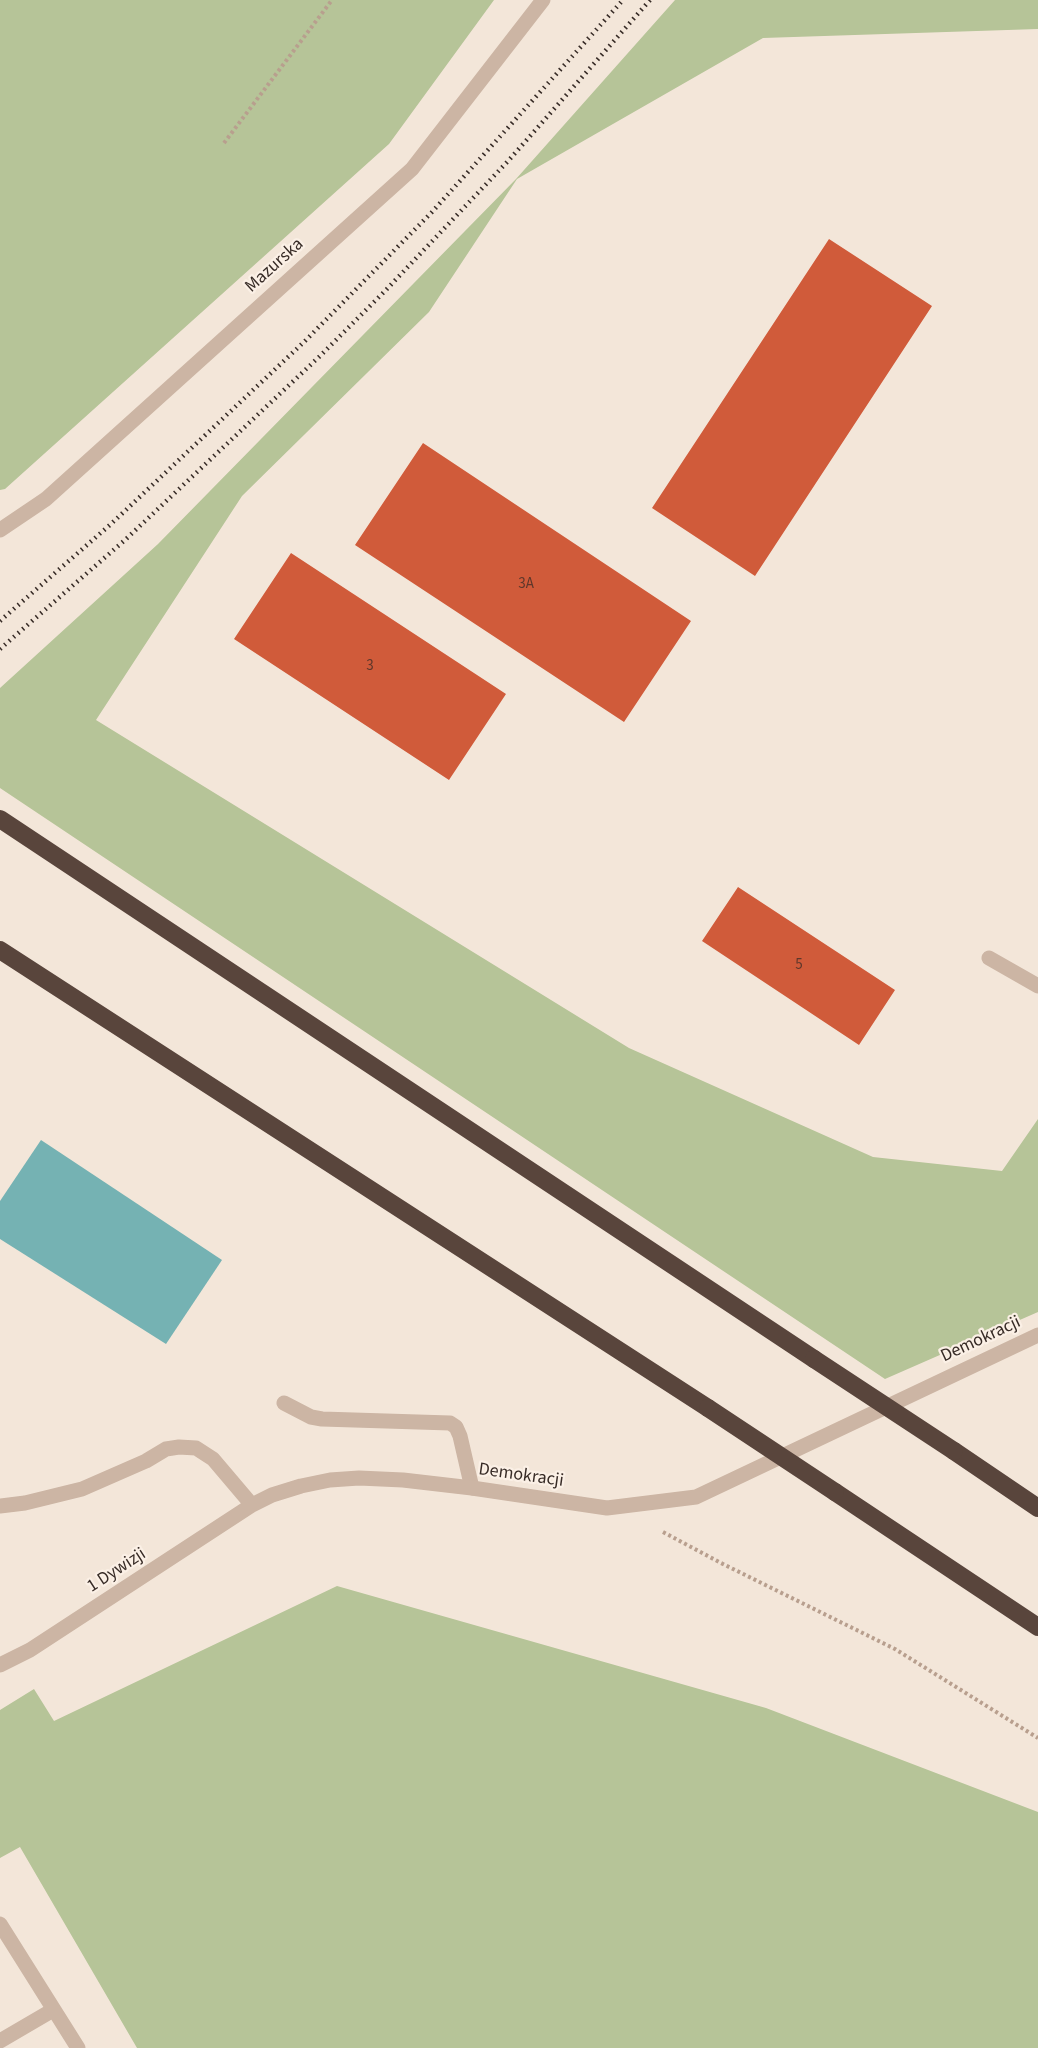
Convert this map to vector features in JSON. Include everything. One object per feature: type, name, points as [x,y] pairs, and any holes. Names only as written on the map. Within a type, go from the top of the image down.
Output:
[{"type":"highway","points":[[0,819],[1038,1508]]},
{"type":"highway","points":[[0,950],[708,1408],[1038,1627]]},
{"type":"street","name":"Mazurska","points":[[0,530],[46,499],[412,169],[543,0]]},
{"type":"street","points":[[989,958],[1038,986]]},
{"type":"street","name":"Demokracji","points":[[252,1505],[272,1495],[330,1480],[359,1478],[403,1480],[472,1488],[608,1508],[696,1497],[1038,1335]]},
{"type":"street","points":[[284,1403],[311,1417],[322,1419],[450,1423],[456,1427],[460,1436],[472,1488]]},
{"type":"street","points":[[0,1506],[25,1503],[82,1488],[146,1461],[166,1449],[180,1447],[196,1448],[213,1460],[252,1505]]},
{"type":"street","name":"1 Dywizji","points":[[0,1665],[30,1650],[252,1505]]},
{"type":"street","points":[[0,1924],[78,2048]]},
{"type":"street","points":[[0,2041],[53,2010]]},
{"type":"path","points":[[224,143],[332,0]]},
{"type":"path","points":[[663,1532],[895,1649],[1038,1738]]},
{"type":"green space","points":[[0,0],[494,0],[389,144],[5,489],[0,490]]},
{"type":"green space","points":[[675,0],[1038,0],[1038,29],[763,38],[517,179],[429,312],[242,496],[96,720],[629,1048],[873,1157],[1002,1171],[1038,1119],[1038,1312],[885,1379],[0,788],[0,688],[158,544],[516,179]]},
{"type":"green space","points":[[337,1586],[766,1708],[1038,1812],[1038,2048],[137,2048],[20,1847],[0,1858],[0,1710],[34,1689],[54,1721]]},
{"type":"water","points":[[41,1140],[222,1260],[166,1344],[0,1239],[0,1201]]},
{"type":"building","points":[[829,239],[932,306],[755,576],[652,508]]},
{"type":"building","points":[[423,443],[691,621],[624,722],[355,545]]},
{"type":"building","points":[[291,553],[506,694],[449,780],[234,639]]},
{"type":"building","points":[[738,887],[895,990],[859,1045],[702,941]]},
{"type":"railway","points":[[0,621],[111,524],[305,341],[432,212],[623,0]]},
{"type":"railway","points":[[0,649],[125,540],[321,355],[509,160],[650,0]]}]
